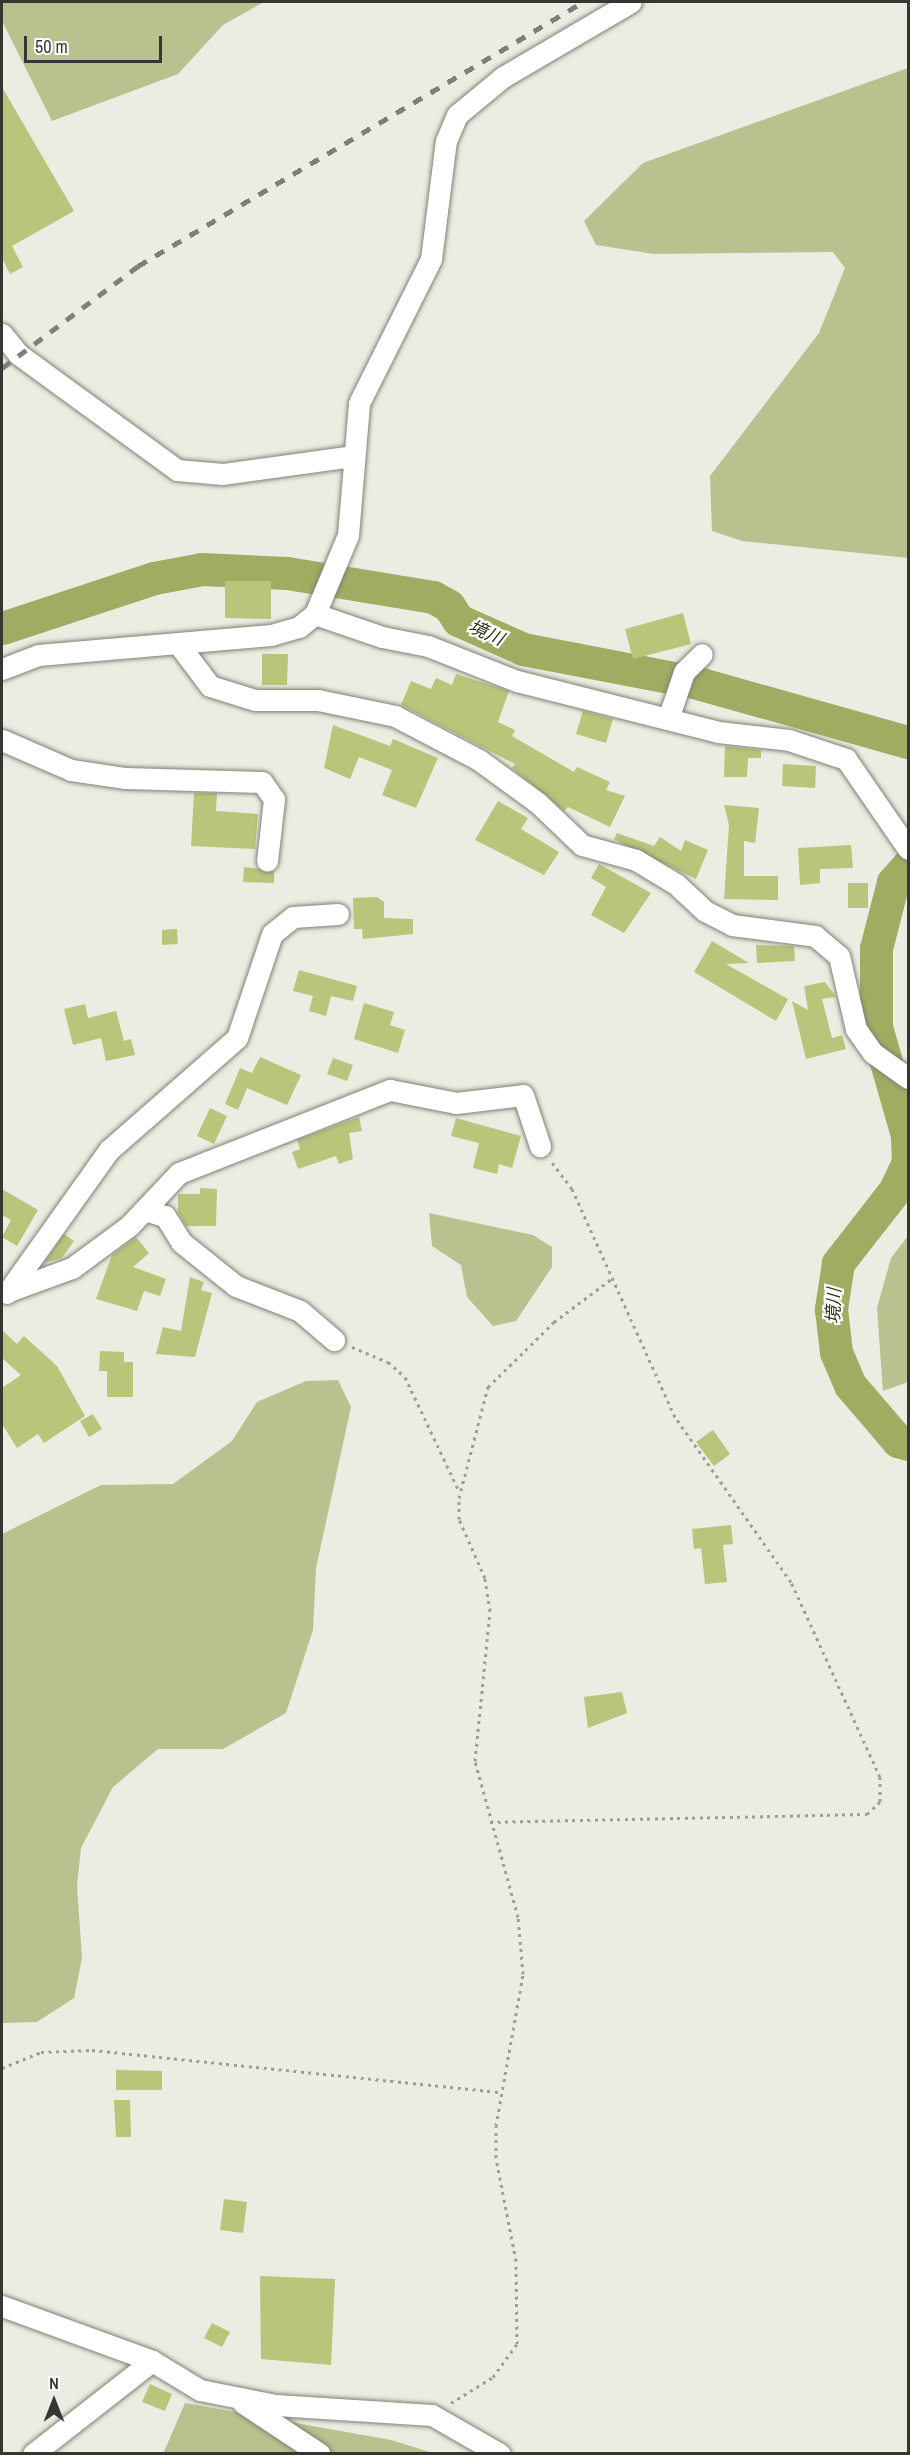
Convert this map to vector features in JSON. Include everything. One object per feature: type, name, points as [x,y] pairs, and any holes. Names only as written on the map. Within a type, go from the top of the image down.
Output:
[{"type":"street","points":[[2,669],[38,655],[179,645],[271,635],[299,627],[315,614],[328,590],[343,550],[359,403],[431,259],[446,141],[457,115],[503,76],[631,2]]},
{"type":"street","points":[[2,334],[18,354],[150,456],[177,470],[223,474],[353,456]]},
{"type":"street","points":[[315,614],[371,634],[428,646],[517,681],[668,719],[789,740],[846,759],[907,847]]},
{"type":"street","points":[[179,645],[210,686],[255,700],[318,700],[395,716],[479,760],[538,803],[582,845],[636,860],[676,884],[705,911],[732,925],[815,936],[839,956],[856,1029],[873,1053],[901,1072]]},
{"type":"street","points":[[668,719],[681,680],[702,654]]},
{"type":"street","points":[[2,740],[82,771],[125,778],[262,782],[274,799],[267,861]]},
{"type":"street","points":[[5,1296],[109,1150],[237,1038],[272,934],[294,917],[338,914]]},
{"type":"street","points":[[5,1296],[72,1268],[144,1210],[179,1173],[390,1090],[456,1103],[523,1095],[540,1146]]},
{"type":"street","points":[[144,1210],[165,1216],[182,1242],[236,1286],[300,1311],[334,1340]]},
{"type":"street","points":[[2,2306],[152,2361],[200,2390],[240,2401],[432,2415],[500,2454]]},
{"type":"street","points":[[33,2454],[152,2361]]},
{"type":"street","points":[[240,2401],[320,2454]]},
{"type":"path","points":[[490,1822],[867,1814],[880,1802],[880,1777],[791,1582],[675,1417],[614,1277],[572,1189],[540,1146]]},
{"type":"path","points":[[432,2415],[493,2377],[517,2344],[516,2261],[496,2158],[502,2092],[523,1974],[518,1917],[475,1761],[490,1611],[485,1578],[459,1519],[460,1493],[488,1388],[554,1322],[614,1277]]},
{"type":"path","points":[[334,1340],[388,1362],[405,1377],[460,1493]]},
{"type":"path","points":[[2,2068],[42,2052],[92,2050],[502,2092]]},
{"type":"green space","points":[[2,2],[264,2],[223,25],[178,74],[52,121],[2,21]]},
{"type":"green space","points":[[908,68],[908,558],[742,541],[712,531],[710,476],[819,333],[845,268],[833,252],[654,254],[596,245],[584,221],[643,163]]},
{"type":"green space","points":[[429,1213],[533,1235],[552,1247],[552,1267],[516,1321],[493,1326],[467,1297],[461,1265],[432,1246]]},
{"type":"green space","points":[[908,1236],[908,1382],[883,1391],[877,1308],[891,1258]]},
{"type":"green space","points":[[338,1380],[351,1407],[316,1568],[313,1630],[286,1713],[223,1749],[158,1749],[113,1787],[81,1848],[77,1885],[82,1958],[74,1998],[37,2022],[2,2023],[2,1534],[101,1485],[173,1484],[232,1441],[257,1402],[306,1381]]},
{"type":"green space","points":[[185,2403],[391,2440],[433,2453],[163,2454]]},
{"type":"building","points":[[2,87],[74,211],[12,246],[23,267],[10,274],[2,258]]},
{"type":"building","points":[[225,581],[271,581],[271,619],[225,618]]},
{"type":"building","points":[[683,613],[691,644],[633,659],[625,629]]},
{"type":"building","points":[[262,654],[288,654],[287,685],[262,685]]},
{"type":"building","points":[[456,674],[509,691],[498,722],[515,730],[512,736],[574,772],[577,767],[610,782],[606,790],[625,796],[610,827],[568,807],[564,811],[512,768],[515,764],[401,705],[411,681],[431,689],[436,678],[452,685]]},
{"type":"building","points":[[583,711],[613,719],[606,743],[576,734]]},
{"type":"building","points":[[333,725],[390,746],[393,739],[438,758],[416,808],[382,795],[392,770],[359,757],[350,779],[324,768]]},
{"type":"building","points":[[725,746],[761,750],[761,758],[748,758],[747,777],[724,777]]},
{"type":"building","points":[[783,764],[816,766],[815,788],[782,786]]},
{"type":"building","points":[[194,793],[217,793],[216,811],[258,814],[255,849],[191,846]]},
{"type":"building","points":[[498,801],[528,818],[521,829],[559,852],[544,875],[475,840]]},
{"type":"building","points":[[724,805],[759,808],[755,843],[744,841],[744,876],[778,876],[778,900],[724,899],[729,825]]},
{"type":"building","points":[[617,833],[654,846],[660,837],[681,851],[685,840],[708,850],[696,879],[614,839]]},
{"type":"building","points":[[851,845],[853,868],[820,869],[820,883],[800,885],[798,848]]},
{"type":"building","points":[[599,864],[651,893],[624,933],[591,915],[606,887],[591,878]]},
{"type":"building","points":[[244,867],[274,871],[274,883],[243,882]]},
{"type":"building","points":[[848,883],[868,883],[868,908],[848,908]]},
{"type":"building","points":[[377,897],[384,902],[384,918],[413,919],[413,934],[363,939],[362,929],[354,929],[353,898]]},
{"type":"building","points":[[177,929],[178,944],[162,945],[162,930]]},
{"type":"building","points":[[712,941],[749,963],[726,964],[788,999],[776,1021],[694,972]]},
{"type":"building","points":[[756,945],[794,946],[795,961],[757,963]]},
{"type":"building","points":[[299,970],[357,986],[353,1001],[331,996],[326,1016],[309,1011],[313,996],[293,991]]},
{"type":"building","points":[[825,982],[836,997],[822,999],[832,1038],[842,1035],[846,1049],[806,1059],[792,1001],[808,1010],[804,986]]},
{"type":"building","points":[[364,1003],[394,1012],[390,1025],[405,1030],[398,1053],[354,1039]]},
{"type":"building","points":[[85,1004],[88,1018],[116,1011],[124,1041],[131,1039],[135,1055],[106,1061],[101,1038],[73,1045],[64,1009]]},
{"type":"building","points":[[260,1057],[301,1075],[287,1105],[247,1088],[238,1110],[225,1104],[240,1068],[252,1073]]},
{"type":"building","points":[[333,1058],[353,1065],[347,1081],[327,1074]]},
{"type":"building","points":[[210,1108],[227,1116],[214,1144],[197,1136]]},
{"type":"building","points":[[359,1117],[362,1131],[349,1133],[353,1159],[339,1164],[336,1156],[298,1169],[292,1152],[300,1149],[297,1140]]},
{"type":"building","points":[[456,1118],[521,1136],[512,1168],[499,1164],[497,1174],[473,1168],[479,1143],[451,1136]]},
{"type":"building","points":[[200,1188],[217,1189],[216,1226],[186,1226],[178,1212],[178,1194],[200,1194]]},
{"type":"building","points":[[2,1189],[38,1210],[17,1246],[2,1237],[11,1220],[2,1215]]},
{"type":"building","points":[[64,1234],[74,1241],[62,1258],[44,1263]]},
{"type":"building","points":[[136,1237],[149,1253],[133,1267],[166,1279],[160,1296],[144,1291],[137,1311],[96,1299],[112,1255]]},
{"type":"building","points":[[190,1277],[204,1282],[201,1290],[212,1293],[195,1357],[156,1354],[163,1327],[181,1331]]},
{"type":"building","points":[[2,1330],[17,1344],[24,1336],[57,1366],[85,1416],[44,1443],[38,1434],[17,1448],[2,1424],[2,1388],[21,1375],[2,1358]]},
{"type":"building","points":[[100,1351],[124,1352],[124,1362],[133,1362],[133,1397],[107,1397],[107,1371],[99,1371]]},
{"type":"building","points":[[93,1414],[102,1429],[89,1437],[80,1421]]},
{"type":"building","points":[[713,1430],[730,1454],[714,1466],[696,1442]]},
{"type":"building","points":[[731,1525],[733,1544],[723,1545],[727,1582],[705,1584],[701,1548],[694,1549],[692,1529]]},
{"type":"building","points":[[622,1692],[627,1713],[588,1728],[584,1697]]},
{"type":"building","points":[[116,2070],[162,2071],[162,2090],[116,2090]]},
{"type":"building","points":[[114,2100],[130,2100],[131,2137],[116,2137]]},
{"type":"building","points":[[224,2199],[247,2202],[243,2233],[220,2230]]},
{"type":"building","points":[[260,2276],[335,2279],[331,2365],[261,2359]]},
{"type":"building","points":[[212,2323],[230,2332],[222,2347],[204,2338]]},
{"type":"building","points":[[150,2384],[172,2394],[165,2411],[142,2402]]},
{"type":"waterway","name":"境川","points":[[2,628],[154,578],[202,569],[287,573],[433,597],[449,606],[458,620],[523,649],[694,682],[908,742]]},
{"type":"waterway","name":"境川","points":[[908,865],[893,882],[876,948],[876,1027],[907,1135],[908,1162]]},
{"type":"waterway","name":"境川","points":[[908,1162],[895,1190],[838,1263],[831,1309],[836,1352],[850,1385],[898,1441],[908,1444]]},
{"type":"railway","points":[[2,368],[138,266],[583,2]]}]
